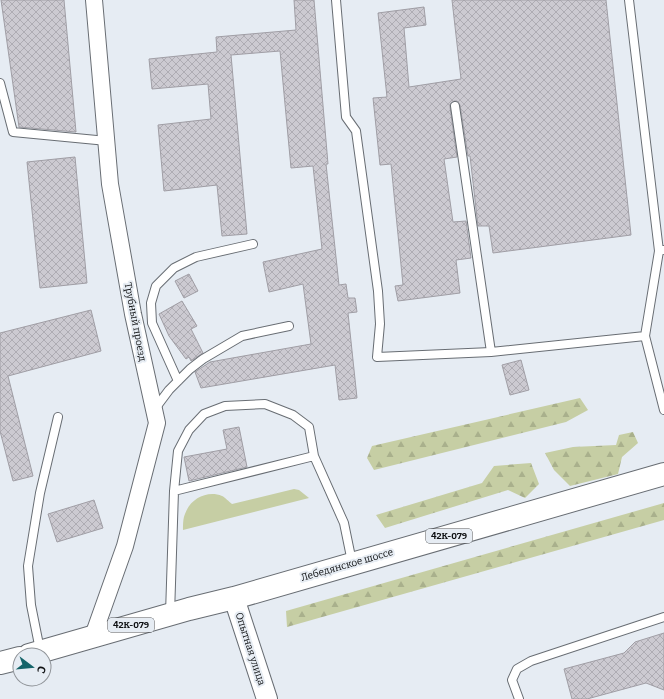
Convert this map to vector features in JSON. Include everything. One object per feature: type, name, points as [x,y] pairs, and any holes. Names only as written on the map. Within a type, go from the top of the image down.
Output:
[{"type":"main road","name":"Лебедянское шоссе","points":[[52,648],[170,614],[234,598],[664,474]]},
{"type":"main road","name":"Лебедянское шоссе","points":[[0,663],[12,660]]},
{"type":"street","name":"Трубный проезд","points":[[94,0],[110,184],[133,314],[157,423],[125,546],[94,636]]},
{"type":"street","name":"Опытная улица","points":[[234,598],[267,699]]},
{"type":"lane","points":[[336,0],[346,117],[356,131],[378,291],[380,324],[377,357],[491,352],[645,336]]},
{"type":"lane","points":[[629,0],[662,251],[645,336],[664,410]]},
{"type":"lane","points":[[0,83],[13,132],[107,141]]},
{"type":"lane","points":[[455,106],[491,352]]},
{"type":"lane","points":[[178,381],[152,323],[151,303],[156,286],[174,268],[196,257],[253,244]]},
{"type":"lane","points":[[154,410],[169,390],[190,369],[203,360],[242,336],[290,326]]},
{"type":"lane","points":[[170,614],[174,491],[178,451],[189,430],[204,414],[225,406],[265,404],[293,415],[309,426],[314,456],[344,523],[353,563]]},
{"type":"lane","points":[[30,647],[31,605],[28,566],[40,493],[58,417]]},
{"type":"lane","points":[[174,491],[314,456]]},
{"type":"lane","points":[[519,699],[512,680],[517,669],[531,661],[664,617]]},
{"type":"green space","points":[[580,398],[588,410],[566,422],[374,470],[367,458],[372,446]]},
{"type":"green space","points":[[633,432],[638,443],[622,457],[618,474],[570,486],[554,470],[545,453],[573,447],[616,445],[619,435]]},
{"type":"green space","points":[[531,463],[539,484],[525,498],[508,490],[385,528],[376,515],[482,483],[494,466]]},
{"type":"green space","points":[[294,489],[299,490],[309,498],[183,530],[183,522],[187,509],[195,500],[205,495],[216,494],[222,496],[232,504]]},
{"type":"green space","points":[[664,503],[664,520],[287,627],[286,611]]},
{"type":"building","points":[[1,0],[64,0],[76,132],[19,127]]},
{"type":"building","points":[[294,0],[314,0],[328,164],[326,164],[339,285],[346,284],[348,298],[355,298],[357,312],[348,313],[357,398],[339,400],[335,365],[201,388],[195,372],[210,362],[311,344],[303,284],[269,292],[263,262],[322,249],[313,166],[291,168],[280,51],[231,55],[247,234],[222,236],[217,185],[164,191],[158,125],[211,119],[208,84],[152,89],[149,59],[217,52],[216,37],[296,30]]},
{"type":"building","points":[[452,0],[606,0],[631,235],[493,253],[489,226],[478,226],[470,156],[468,156],[460,105],[457,101],[454,101],[450,104],[450,107],[457,157],[444,159],[453,222],[466,221],[471,258],[456,260],[460,293],[398,301],[395,286],[403,285],[391,164],[380,165],[373,98],[387,97],[378,13],[424,7],[426,25],[404,28],[409,87],[461,79]]},
{"type":"building","points":[[75,157],[87,283],[40,288],[27,162]]},
{"type":"building","points":[[189,274],[198,291],[184,298],[175,281]]},
{"type":"building","points":[[182,301],[197,326],[191,329],[203,353],[191,361],[189,357],[186,359],[169,336],[159,314]]},
{"type":"building","points":[[91,310],[101,351],[8,376],[33,476],[13,481],[0,431],[0,333]]},
{"type":"building","points":[[521,360],[529,390],[510,395],[502,365]]},
{"type":"building","points":[[239,427],[247,467],[189,481],[184,457],[227,449],[223,430]]},
{"type":"building","points":[[94,500],[103,528],[57,542],[48,514]]},
{"type":"building","points":[[664,633],[664,690],[646,683],[587,699],[572,699],[564,669],[624,653],[635,642]]}]
